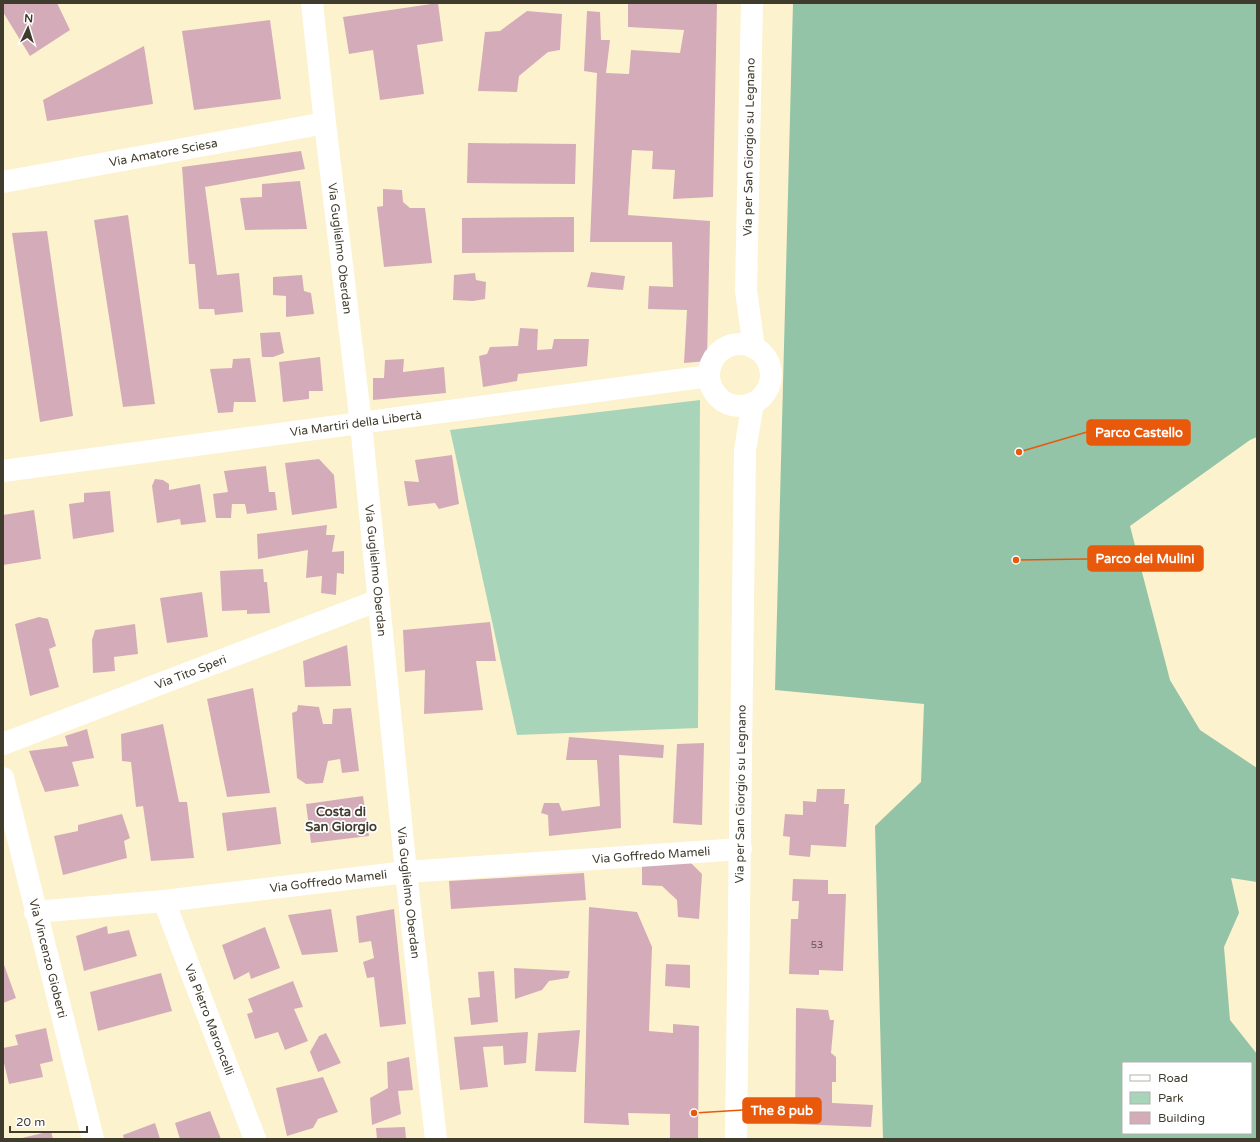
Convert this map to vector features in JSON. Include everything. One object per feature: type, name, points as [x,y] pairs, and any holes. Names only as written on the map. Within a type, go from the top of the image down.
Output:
[{"type":"street","name":"Via Guglielmo Oberdan","points":[[312,3],[324,122],[361,424],[406,872],[436,1139]]},
{"type":"street","name":"Via per San Giorgio su Legnano","points":[[745,346],[752,3]]},
{"type":"street","name":"Via Amatore Sciesa","points":[[3,182],[324,122]]},
{"type":"street","points":[[745,346],[762,353],[767,361],[770,375],[767,390],[743,404],[724,402],[716,395],[711,386],[709,376],[710,368],[716,356],[727,347],[745,346]]},
{"type":"street","name":"Via Martiri della Libertà","points":[[3,471],[709,376]]},
{"type":"street","name":"Via per San Giorgio su Legnano","points":[[736,1139],[741,849],[745,450],[743,404]]},
{"type":"street","name":"Via Tito Speri","points":[[3,744],[378,600]]},
{"type":"street","name":"Via Vincenzo Gioberti","points":[[3,778],[35,912],[93,1139]]},
{"type":"street","name":"Via Goffredo Mameli","points":[[35,912],[164,901],[406,872],[741,849]]},
{"type":"street","name":"Via Pietro Maroncelli","points":[[164,901],[255,1139]]},
{"type":"green space","points":[[793,3],[1257,3],[1257,437],[1250,440],[1130,526],[1170,680],[1200,730],[1257,768],[1257,882],[1231,878],[1239,913],[1224,947],[1230,1020],[1257,1054],[1257,1139],[883,1139],[875,826],[921,782],[924,704],[775,690]]},
{"type":"green space","points":[[700,400],[698,728],[517,735],[450,430]]},
{"type":"building","points":[[3,3],[57,3],[70,30],[30,56],[3,12]]},
{"type":"building","points":[[438,3],[443,41],[417,45],[424,94],[380,100],[373,50],[349,54],[343,17]]},
{"type":"building","points":[[628,3],[717,3],[713,197],[673,199],[675,170],[652,169],[653,151],[632,150],[628,215],[710,221],[707,361],[684,363],[687,310],[648,309],[649,286],[673,287],[672,242],[590,242],[597,73],[584,71],[587,11],[600,12],[601,40],[610,40],[606,73],[629,74],[631,50],[680,53],[684,30],[628,27]]},
{"type":"building","points":[[527,11],[562,14],[560,50],[548,52],[519,76],[517,92],[478,91],[485,32],[500,31]]},
{"type":"building","points":[[270,20],[281,99],[194,110],[182,31]]},
{"type":"building","points":[[144,46],[153,104],[47,121],[43,100]]},
{"type":"building","points":[[468,143],[576,144],[575,184],[467,183]]},
{"type":"building","points":[[301,151],[305,169],[205,187],[217,275],[239,273],[243,312],[215,315],[214,309],[199,309],[195,264],[189,264],[182,167]]},
{"type":"building","points":[[300,181],[307,229],[245,230],[240,198],[262,197],[262,184]]},
{"type":"building","points":[[383,189],[402,190],[403,202],[410,208],[425,208],[432,263],[384,267],[377,207],[383,206]]},
{"type":"building","points":[[128,215],[155,404],[123,407],[94,220]]},
{"type":"building","points":[[574,217],[574,252],[462,253],[462,218]]},
{"type":"building","points":[[47,231],[73,416],[40,422],[12,233]]},
{"type":"building","points":[[591,272],[625,276],[623,290],[587,287]]},
{"type":"building","points":[[475,273],[476,280],[486,282],[485,299],[473,301],[453,300],[454,275]]},
{"type":"building","points":[[302,275],[304,291],[311,293],[314,314],[286,317],[286,296],[273,295],[273,277]]},
{"type":"building","points":[[520,328],[538,329],[537,350],[552,349],[554,339],[589,339],[587,366],[518,374],[517,381],[483,387],[479,356],[487,354],[490,347],[518,346]]},
{"type":"building","points":[[280,332],[284,353],[273,357],[262,357],[260,333]]},
{"type":"building","points":[[320,357],[323,391],[309,391],[309,399],[283,402],[279,362]]},
{"type":"building","points":[[250,358],[256,402],[234,402],[233,412],[218,413],[210,369],[232,368],[233,359]]},
{"type":"building","points":[[404,359],[403,372],[444,367],[446,393],[373,400],[373,378],[384,378],[385,360]]},
{"type":"building","points":[[452,455],[459,504],[439,509],[435,503],[408,506],[404,481],[419,482],[415,460]]},
{"type":"building","points":[[319,459],[334,475],[337,508],[292,515],[285,463]]},
{"type":"building","points":[[266,466],[269,492],[275,492],[277,510],[247,514],[245,504],[232,504],[231,518],[216,518],[213,494],[228,492],[224,471]]},
{"type":"building","points":[[155,479],[163,480],[169,484],[169,490],[200,484],[206,522],[181,525],[180,519],[157,523],[152,486]]},
{"type":"building","points":[[110,491],[114,532],[73,539],[69,504],[84,502],[84,493]]},
{"type":"building","points":[[34,510],[41,559],[3,565],[3,515]]},
{"type":"building","points":[[327,525],[326,535],[335,535],[332,552],[344,551],[344,574],[337,573],[336,595],[321,593],[322,576],[306,578],[308,550],[258,559],[257,534]]},
{"type":"building","points":[[263,569],[264,582],[267,582],[270,613],[247,614],[247,610],[222,611],[220,571]]},
{"type":"building","points":[[202,592],[208,637],[167,643],[160,598]]},
{"type":"building","points":[[39,617],[48,619],[56,646],[49,649],[59,687],[30,696],[15,624]]},
{"type":"building","points":[[490,622],[496,661],[476,661],[483,710],[424,714],[425,670],[405,672],[403,630]]},
{"type":"building","points":[[135,624],[138,654],[114,657],[115,671],[93,673],[92,640],[95,630]]},
{"type":"building","points":[[347,645],[351,686],[305,687],[303,661]]},
{"type":"building","points":[[253,688],[270,793],[227,797],[207,699]]},
{"type":"building","points":[[298,705],[319,707],[323,724],[332,724],[333,709],[351,708],[359,771],[342,773],[340,759],[328,761],[323,783],[306,784],[297,778],[292,713],[297,711]]},
{"type":"building","points":[[163,724],[179,802],[187,802],[194,858],[151,861],[143,806],[136,807],[131,762],[122,761],[121,734]]},
{"type":"building","points":[[87,729],[94,758],[72,762],[79,786],[45,792],[29,751],[68,746],[65,736]]},
{"type":"building","points":[[569,737],[664,745],[663,758],[619,755],[621,828],[549,836],[548,815],[541,813],[544,803],[559,803],[562,811],[600,806],[597,760],[566,760]]},
{"type":"building","points":[[704,743],[702,825],[673,823],[677,744]]},
{"type":"building","points":[[817,789],[845,789],[844,804],[849,804],[846,847],[811,845],[810,857],[789,855],[790,837],[783,836],[785,814],[803,815],[803,801],[816,802]]},
{"type":"building","points":[[363,796],[369,836],[311,843],[306,804]]},
{"type":"building","points":[[276,807],[281,844],[227,851],[222,813]]},
{"type":"building","points":[[122,814],[130,838],[124,841],[127,858],[63,875],[54,836],[78,831],[78,825]]},
{"type":"building","points":[[688,860],[702,874],[699,919],[678,917],[677,900],[662,886],[642,885],[642,866]]},
{"type":"building","points":[[584,873],[586,900],[451,909],[449,881]]},
{"type":"building","points":[[793,879],[828,880],[828,894],[846,894],[843,971],[819,970],[819,975],[789,974],[791,919],[798,919],[799,901],[792,901]]},
{"type":"building","points":[[589,907],[637,912],[652,947],[649,1031],[673,1033],[673,1024],[699,1026],[698,1139],[670,1139],[670,1114],[628,1113],[629,1125],[584,1123]]},
{"type":"building","points":[[331,909],[338,952],[302,955],[288,915]]},
{"type":"building","points":[[394,909],[406,1024],[380,1027],[374,977],[367,978],[363,962],[374,958],[371,941],[359,943],[356,916]]},
{"type":"building","points":[[107,926],[108,934],[129,930],[137,956],[84,971],[76,936]]},
{"type":"building","points":[[265,927],[280,968],[251,979],[249,972],[234,980],[222,945]]},
{"type":"building","points":[[3,962],[16,998],[3,1003]]},
{"type":"building","points":[[666,964],[690,965],[690,988],[665,986]]},
{"type":"building","points":[[514,968],[570,971],[568,978],[549,981],[542,990],[515,999]]},
{"type":"building","points":[[494,971],[498,1022],[471,1025],[468,998],[480,997],[478,972]]},
{"type":"building","points":[[161,973],[172,1011],[98,1031],[90,992]]},
{"type":"building","points":[[293,981],[303,1007],[294,1009],[308,1041],[285,1050],[278,1032],[255,1039],[247,1014],[253,1012],[248,999]]},
{"type":"building","points":[[796,1008],[828,1010],[830,1020],[834,1020],[831,1053],[836,1057],[836,1082],[832,1082],[832,1103],[873,1105],[871,1127],[795,1124]]},
{"type":"building","points":[[46,1028],[53,1061],[40,1064],[43,1077],[9,1084],[3,1059],[3,1048],[18,1045],[15,1035]]},
{"type":"building","points":[[580,1030],[576,1072],[535,1071],[538,1033]]},
{"type":"building","points":[[528,1032],[526,1063],[504,1065],[503,1046],[483,1047],[488,1087],[460,1090],[454,1037]]},
{"type":"building","points":[[326,1033],[341,1063],[318,1072],[310,1052],[319,1036]]},
{"type":"building","points":[[409,1057],[413,1090],[398,1091],[401,1114],[372,1125],[370,1098],[388,1088],[387,1062]]},
{"type":"building","points":[[323,1077],[338,1112],[318,1119],[313,1128],[287,1136],[276,1088]]},
{"type":"building","points":[[210,1111],[221,1139],[180,1139],[175,1123]]},
{"type":"building","points":[[155,1123],[160,1139],[124,1139],[123,1135]]},
{"type":"building","points":[[405,1127],[406,1139],[377,1139],[376,1128]]},
{"type":"building","points":[[51,1131],[53,1139],[22,1139],[22,1138]]},
{"type":"place","name":"Parco Castello","points":[[1019,452]]},
{"type":"place","name":"Parco dei Mulini","points":[[1016,560]]},
{"type":"place","name":"The 8 pub","points":[[694,1113]]},
{"type":"district","name":"Costa di San Giorgio","points":[[341,820]]}]
